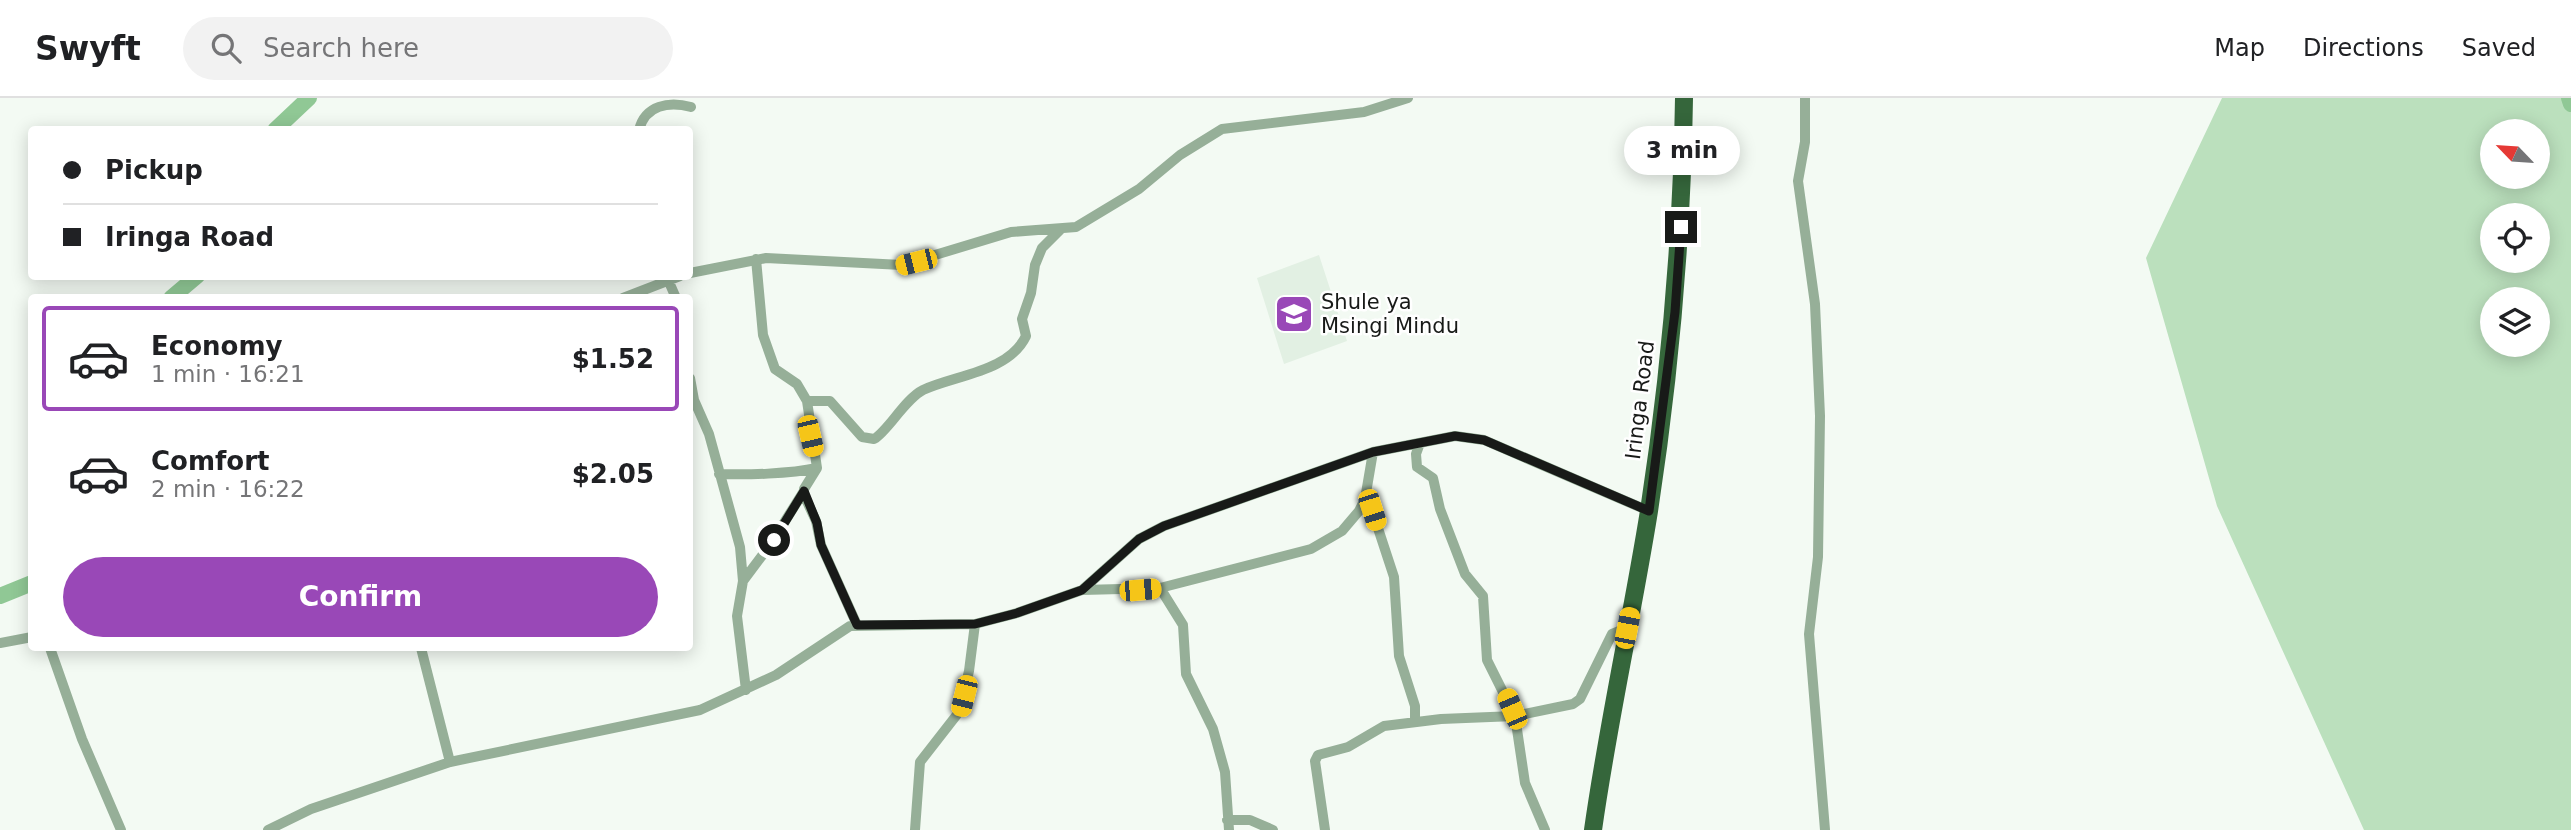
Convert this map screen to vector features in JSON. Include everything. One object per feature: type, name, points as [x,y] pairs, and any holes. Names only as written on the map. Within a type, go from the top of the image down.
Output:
[{"type":"highway","name":"Iringa Road","points":[[1593,830],[1649,511],[1675,312],[1684,98]]},
{"type":"street","points":[[693,270],[756,258],[833,260],[893,266],[929,258],[1011,232],[1076,227],[1134,192],[1180,155],[1222,129],[1364,112],[1408,98]]},
{"type":"street","points":[[1805,98],[1805,142],[1798,181],[1815,304],[1820,416],[1818,557],[1809,634],[1825,830]]},
{"type":"street","points":[[640,126],[656,107],[678,103],[691,107]]},
{"type":"street","points":[[807,401],[830,401],[862,437],[874,439],[921,391],[1003,359],[1026,338],[1022,319],[1031,293],[1035,265],[1042,248],[1060,230]]},
{"type":"street","points":[[743,581],[770,545],[817,468],[807,401],[797,384],[775,369],[764,335],[756,258]]},
{"type":"street","points":[[634,294],[672,280]]},
{"type":"street","points":[[668,282],[674,294]]},
{"type":"street","points":[[693,388],[740,547],[743,581],[737,616],[747,690]]},
{"type":"street","points":[[1082,590],[1151,531],[1373,452],[1455,436],[1484,440],[1649,511]]},
{"type":"street","points":[[1420,443],[1416,454],[1417,467],[1433,478],[1440,509],[1465,574],[1483,596],[1487,660],[1516,716],[1525,783],[1545,830]]},
{"type":"street","points":[[268,830],[311,809],[450,762],[700,710],[785,670],[846,628],[857,625],[975,624],[1017,613],[1082,590],[1160,588],[1320,545],[1342,531],[1359,511],[1365,499],[1373,452]]},
{"type":"street","points":[[719,474],[738,476],[817,468]]},
{"type":"street","points":[[804,491],[817,523],[821,545],[857,625]]},
{"type":"street","points":[[1365,499],[1372,510],[1394,577],[1399,656],[1415,706],[1415,722]]},
{"type":"street","points":[[1160,588],[1183,625],[1186,674],[1216,739],[1225,772],[1228,825],[1250,820],[1273,830]]},
{"type":"street","points":[[915,830],[920,762],[960,712],[975,624]]},
{"type":"street","points":[[1325,830],[1315,761],[1318,755],[1348,747],[1384,726],[1516,716],[1577,702],[1612,634],[1627,628]]},
{"type":"street","points":[[0,643],[28,638]]},
{"type":"street","points":[[51,651],[82,738],[121,830]]},
{"type":"street","points":[[422,651],[450,762]]},
{"type":"shaded area","points":[[1319,255],[1347,341],[1284,364],[1257,278]]},
{"type":"green space","points":[[2222,98],[2571,98],[2571,830],[2364,830],[2217,506],[2146,258]]},
{"type":"waterway","points":[[279,126],[309,98]]},
{"type":"waterway","points":[[2569,98],[2571,104]]},
{"type":"waterway","points":[[176,294],[192,280]]},
{"type":"waterway","points":[[0,596],[28,585]]},
{"type":"place","name":"Shule ya Msingi Mindu","points":[[1294,314]]},
{"type":"route","points":[[774,540],[795,500],[804,491],[817,523],[821,545],[857,625],[918,626],[975,624],[1017,613],[1082,590],[1129,547],[1151,531],[1229,501],[1373,452],[1455,436],[1484,440],[1649,511],[1675,312],[1681,227]]}]
